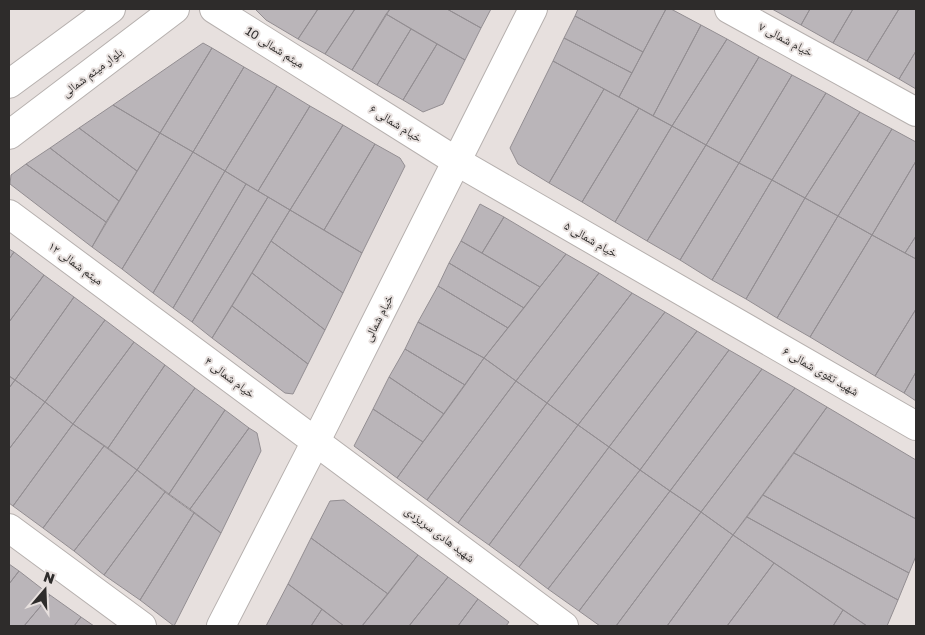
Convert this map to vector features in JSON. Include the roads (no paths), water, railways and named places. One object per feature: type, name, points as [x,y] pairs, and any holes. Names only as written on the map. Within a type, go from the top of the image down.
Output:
[{"type":"street","points":[[9,84],[111,9]]},
{"type":"street","name":"بلوار میثم شمالی","points":[[9,135],[175,9]]},
{"type":"street","name":"میثم شمالی 10","points":[[214,9],[336,85]]},
{"type":"street","name":"خیام شمالی","points":[[220,626],[316,441],[533,9]]},
{"type":"street","name":"خیام شمالی ۷","points":[[729,9],[843,70],[916,112]]},
{"type":"street","name":"خیام شمالی ۶","points":[[336,85],[456,161]]},
{"type":"street","name":"خیام شمالی ۵","points":[[456,161],[725,316]]},
{"type":"street","name":"میثم شمالی ۱۲","points":[[9,214],[144,313]]},
{"type":"street","name":"خیام شمالی ۴","points":[[144,313],[316,441]]},
{"type":"street","name":"شهید تقوی شمالی ۶","points":[[725,316],[916,426]]},
{"type":"street","name":"شهید هادی سریزدی","points":[[316,441],[564,626]]},
{"type":"street","points":[[9,528],[142,626]]}]
